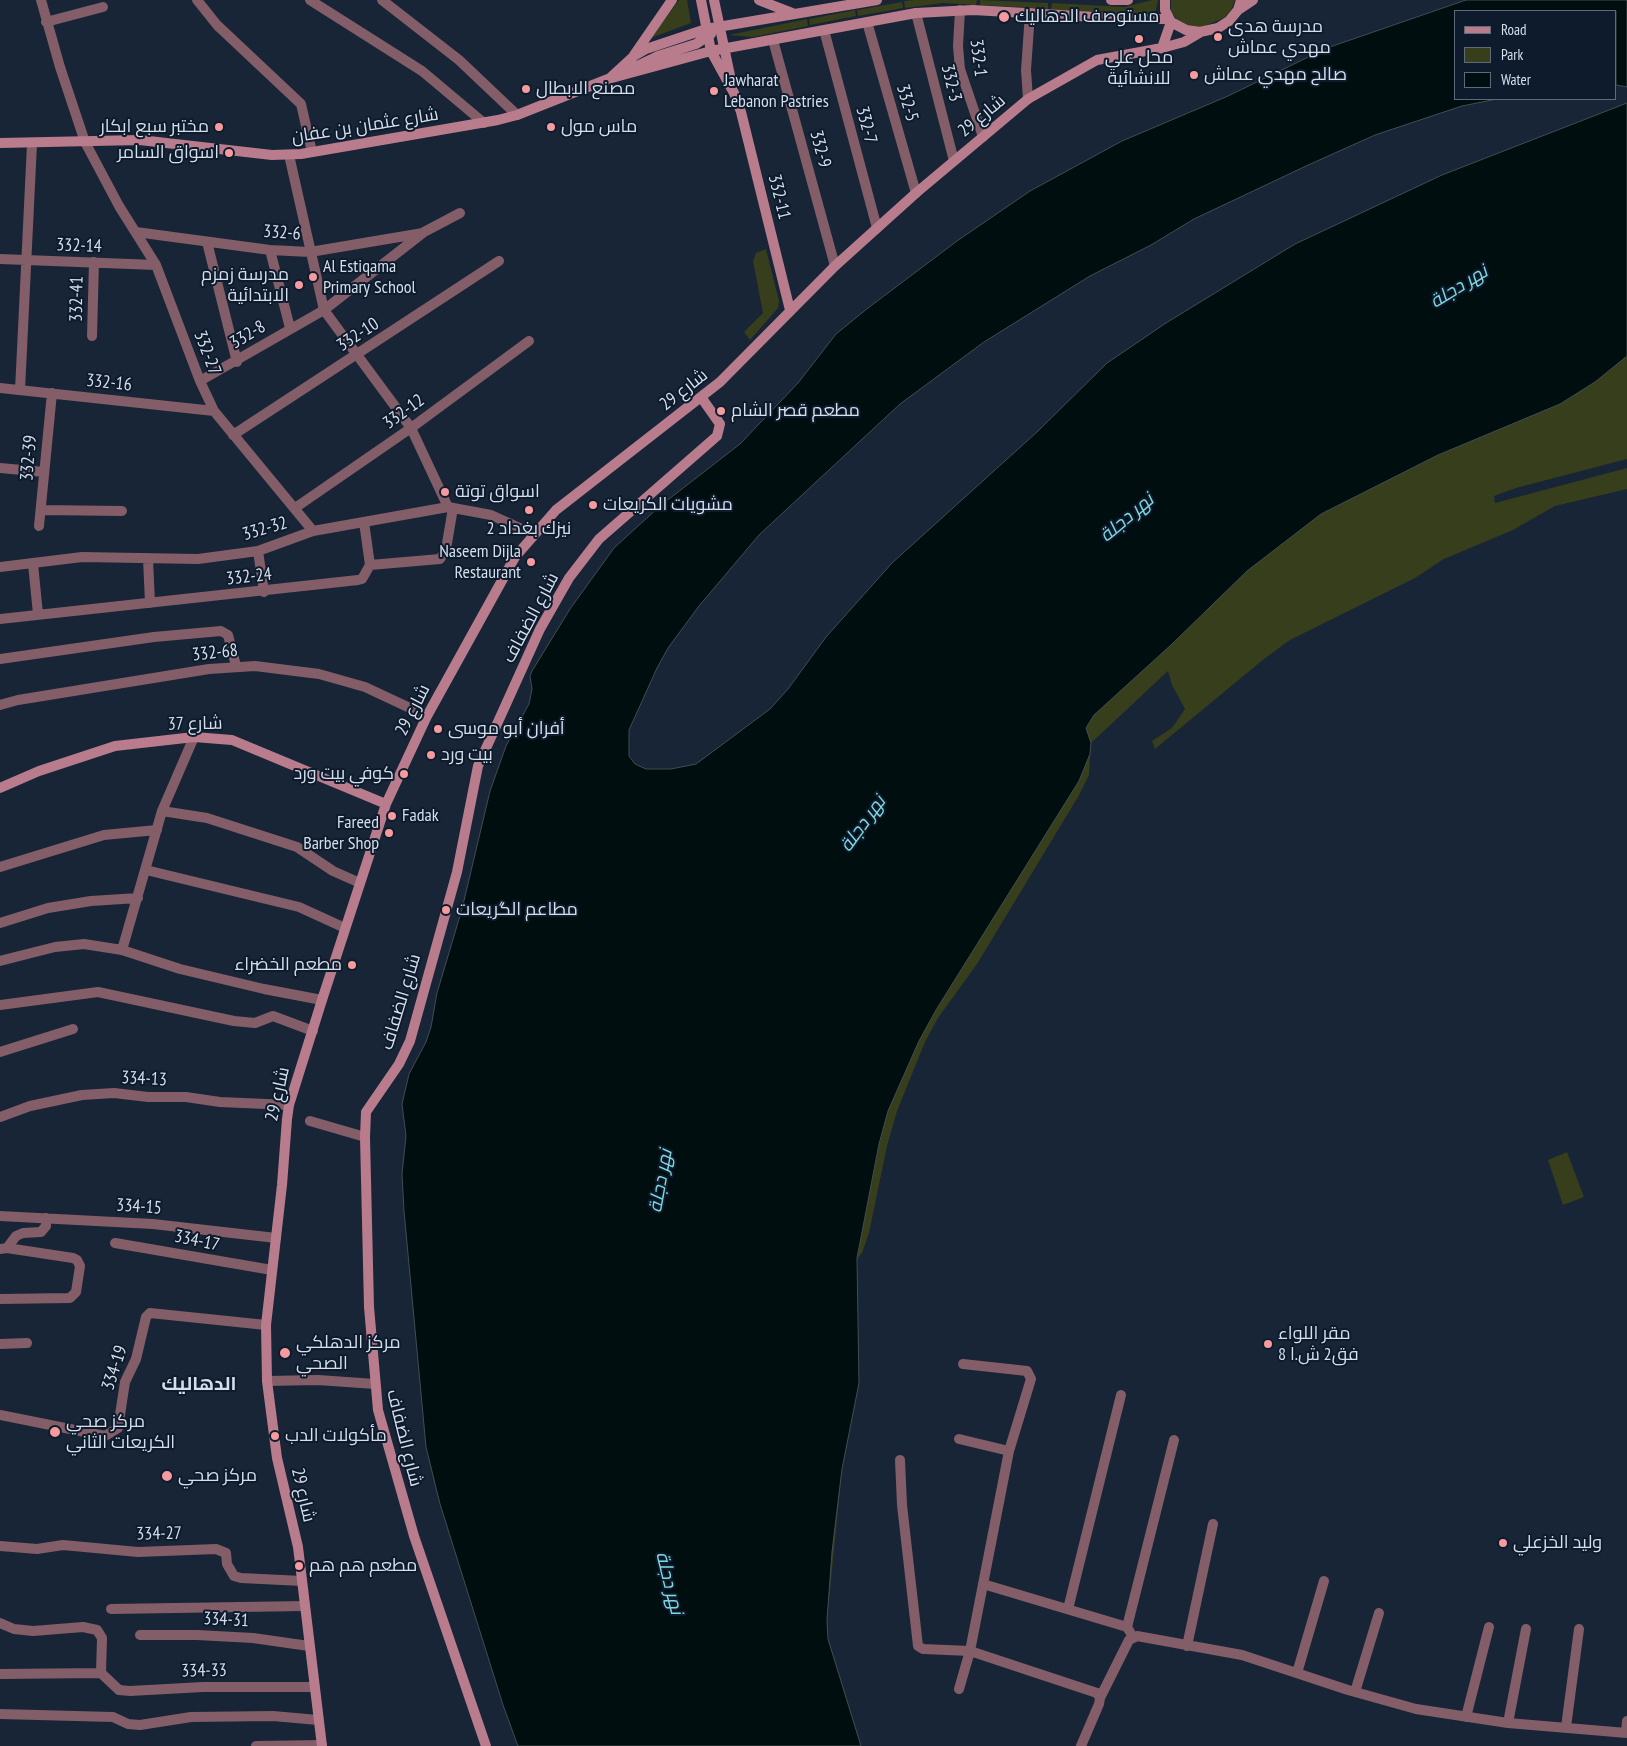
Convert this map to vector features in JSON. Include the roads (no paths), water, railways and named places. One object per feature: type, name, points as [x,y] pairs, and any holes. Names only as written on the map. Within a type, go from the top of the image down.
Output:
[{"type":"street","name":"332-27","points":[[41,0],[46,22],[85,142],[118,206],[156,265],[200,381],[214,410],[313,531]]},
{"type":"street","points":[[197,0],[217,25],[301,104],[312,152]]},
{"type":"street","points":[[310,0],[422,71],[484,123]]},
{"type":"street","points":[[382,0],[459,60],[517,115]]},
{"type":"street","points":[[634,56],[672,0]]},
{"type":"street","name":"332-11","points":[[701,0],[711,51],[734,93]]},
{"type":"street","name":"332-11","points":[[714,0],[734,93],[746,131],[790,310]]},
{"type":"street","points":[[759,0],[792,14]]},
{"type":"street","name":"شارع عثمان بن عفان","points":[[608,79],[634,56],[655,45],[707,33],[719,26],[877,0]]},
{"type":"street","points":[[1111,0],[1128,0]]},
{"type":"street","points":[[1165,0],[1165,10],[1170,20],[1186,30],[1201,32]]},
{"type":"street","points":[[1238,10],[1241,0]]},
{"type":"street","points":[[1238,10],[1253,0]]},
{"type":"street","points":[[46,22],[103,7]]},
{"type":"street","name":"شارع عثمان بن عفان","points":[[0,143],[162,141],[289,155],[484,123],[517,115],[608,79],[711,51],[916,13],[960,10],[1130,20],[1170,20]]},
{"type":"street","name":"332-1","points":[[960,10],[958,46],[960,69],[983,137]]},
{"type":"street","name":"شارع 29","points":[[322,1745],[298,1547],[277,1458],[267,1381],[266,1325],[289,1105],[386,804],[427,716],[504,575],[533,534],[556,510],[731,373],[790,310],[835,266],[916,193],[1028,99],[1097,60],[1184,42],[1201,32],[1222,26],[1238,10]]},
{"type":"street","name":"332-3","points":[[916,13],[954,161]]},
{"type":"street","points":[[1028,99],[1026,70],[1030,14]]},
{"type":"street","points":[[1162,48],[1170,20]]},
{"type":"street","name":"332-5","points":[[867,22],[916,193]]},
{"type":"street","name":"332-7","points":[[824,30],[877,228]]},
{"type":"street","points":[[608,79],[658,56],[696,44],[707,33]]},
{"type":"street","name":"332-9","points":[[773,40],[835,266]]},
{"type":"street","points":[[20,390],[28,260],[32,144]]},
{"type":"street","points":[[289,155],[324,310],[411,428],[451,508],[446,548],[440,559],[370,565],[364,522]]},
{"type":"street","name":"332-8","points":[[200,381],[237,362],[290,328],[324,310],[424,232],[460,213]]},
{"type":"street","name":"332-6","points":[[136,232],[270,250],[310,252],[424,232]]},
{"type":"street","points":[[207,242],[237,362]]},
{"type":"street","points":[[270,250],[290,328]]},
{"type":"street","name":"332-14","points":[[0,259],[156,265]]},
{"type":"street","name":"332-10","points":[[233,435],[499,261]]},
{"type":"street","name":"332-41","points":[[92,336],[94,262]]},
{"type":"street","name":"332-12","points":[[295,508],[411,428],[529,341]]},
{"type":"street","name":"332-16","points":[[0,388],[214,410]]},
{"type":"street","name":"332-39","points":[[39,526],[52,393]]},
{"type":"street","name":"شارع الضفاف","points":[[486,1746],[414,1536],[383,1433],[374,1384],[369,1307],[364,1138],[368,1108],[399,1064],[410,1040],[457,872],[478,766],[540,629],[569,578],[599,539],[717,436],[720,424],[700,398]]},
{"type":"street","points":[[0,468],[44,472]]},
{"type":"street","name":"332-32","points":[[0,567],[82,556],[198,559],[258,551],[313,531],[451,508],[491,515],[533,534]]},
{"type":"street","points":[[41,510],[122,511]]},
{"type":"street","points":[[258,551],[264,592]]},
{"type":"street","points":[[148,559],[150,603]]},
{"type":"street","points":[[33,564],[38,614]]},
{"type":"street","name":"332-24","points":[[0,619],[264,592],[358,580],[362,579],[370,565]]},
{"type":"street","points":[[0,659],[154,637],[221,631],[228,635],[236,666]]},
{"type":"street","name":"332-68","points":[[0,705],[28,698],[209,669],[255,666],[319,674],[365,687],[427,716]]},
{"type":"street","points":[[122,950],[162,811],[194,737]]},
{"type":"street","name":"شارع 37","points":[[0,788],[39,771],[116,746],[194,737],[232,740],[386,804]]},
{"type":"street","points":[[162,811],[207,818],[297,846],[333,871],[360,884]]},
{"type":"street","points":[[0,867],[104,836],[157,830]]},
{"type":"street","points":[[146,870],[299,907],[345,928]]},
{"type":"street","points":[[0,923],[48,908],[91,900],[138,898]]},
{"type":"street","points":[[0,961],[55,947],[84,944],[122,950],[180,969],[264,989],[322,1000]]},
{"type":"street","points":[[0,1005],[98,992],[234,1021],[255,1023],[273,1016],[313,1031]]},
{"type":"street","points":[[0,1052],[72,1029]]},
{"type":"street","name":"334-13","points":[[0,1117],[39,1104],[82,1095],[114,1093],[148,1097],[186,1097],[220,1102],[289,1105]]},
{"type":"street","points":[[310,1121],[364,1138]]},
{"type":"street","name":"334-15","points":[[0,1216],[153,1224],[276,1238]]},
{"type":"street","points":[[4,1249],[16,1236],[23,1233],[42,1232],[46,1226],[46,1218]]},
{"type":"street","name":"334-17","points":[[115,1244],[272,1270]]},
{"type":"street","points":[[0,1299],[70,1298],[75,1296],[80,1266],[77,1260],[4,1249]]},
{"type":"street","name":"334-19","points":[[0,1415],[105,1436],[118,1428],[125,1382],[136,1358],[146,1317],[150,1313],[156,1312],[266,1325]]},
{"type":"street","points":[[0,1344],[27,1343]]},
{"type":"street","points":[[959,1690],[970,1650],[1009,1451],[1031,1379],[1030,1374],[963,1364]]},
{"type":"street","points":[[267,1381],[318,1380],[374,1384]]},
{"type":"street","points":[[1068,1609],[1121,1395]]},
{"type":"street","points":[[959,1439],[1009,1451]]},
{"type":"street","points":[[1127,1627],[1174,1440]]},
{"type":"street","points":[[900,1460],[902,1505],[918,1646],[923,1649],[970,1650],[1097,1692],[1100,1698]]},
{"type":"street","points":[[1187,1646],[1213,1524]]},
{"type":"street","name":"334-27","points":[[0,1546],[37,1548],[63,1545],[138,1552],[216,1549],[226,1553],[234,1576],[240,1578],[302,1581]]},
{"type":"street","points":[[1297,1673],[1324,1581]]},
{"type":"street","points":[[983,1584],[1127,1627],[1133,1637],[1219,1649],[1416,1709],[1508,1723],[1626,1733],[1627,1721]]},
{"type":"street","points":[[111,1609],[305,1606]]},
{"type":"street","points":[[1356,1692],[1379,1613]]},
{"type":"street","points":[[0,1623],[14,1630],[33,1631],[84,1627],[96,1630],[102,1638],[102,1673],[0,1674]]},
{"type":"street","points":[[1466,1717],[1488,1627]]},
{"type":"street","points":[[1508,1723],[1526,1629]]},
{"type":"street","points":[[1566,1727],[1579,1629]]},
{"type":"street","name":"334-31","points":[[140,1635],[197,1634],[253,1638],[309,1646]]},
{"type":"street","points":[[1081,1746],[1100,1698],[1133,1637]]},
{"type":"street","name":"334-33","points":[[102,1673],[119,1690],[130,1691],[203,1687],[314,1687]]},
{"type":"street","points":[[0,1714],[113,1716],[128,1724],[200,1717],[273,1716],[318,1720]]},
{"type":"street","points":[[256,1746],[322,1745]]},
{"type":"water","name":"نهر دجلة","points":[[1466,0],[1627,0],[1627,87],[1617,85],[1617,10],[1454,10],[1454,100],[1492,100],[1462,106],[1375,135],[1194,219],[1151,245],[1090,276],[984,342],[900,404],[759,535],[699,606],[668,648],[629,730],[629,756],[635,764],[646,769],[671,769],[696,764],[770,709],[788,689],[826,637],[892,563],[1037,432],[1107,363],[1166,323],[1295,244],[1442,175],[1627,103],[1627,356],[1595,382],[1560,404],[1438,455],[1321,514],[1247,571],[1172,644],[1094,715],[1086,728],[1091,743],[1090,754],[1079,781],[936,1010],[919,1041],[888,1111],[879,1144],[857,1258],[859,1383],[842,1469],[832,1552],[827,1620],[828,1639],[861,1746],[518,1746],[503,1705],[440,1504],[426,1447],[404,1211],[402,1174],[406,1136],[402,1104],[409,1074],[426,1042],[431,1027],[437,993],[462,909],[490,791],[506,746],[529,704],[532,689],[530,676],[532,671],[570,609],[614,548],[660,506],[740,444],[798,383],[836,334],[868,308],[957,241],[1030,191],[1122,141],[1228,96],[1327,48]]},
{"type":"place","name":"مستوصف الدهاليك","points":[[1004,17]]},
{"type":"place","name":"مدرسة هدى مهدي عماش","points":[[1218,37]]},
{"type":"place","name":"محل علي للانشائية","points":[[1139,39]]},
{"type":"place","name":"صالح مهدي عماش","points":[[1194,75]]},
{"type":"place","name":"مصنع الابطال","points":[[526,89]]},
{"type":"place","name":"Jawharat Lebanon Pastries","points":[[714,91]]},
{"type":"place","name":"مختبر سبع ابكار","points":[[219,127]]},
{"type":"place","name":"ماس مول","points":[[551,127]]},
{"type":"place","name":"اسواق السامر","points":[[229,153]]},
{"type":"place","name":"Al Estiqama Primary School","points":[[313,277]]},
{"type":"place","name":"مدرسة زمزم الابتدائية","points":[[299,285]]},
{"type":"place","name":"مطعم قصر الشام","points":[[721,411]]},
{"type":"place","name":"اسواق توتة","points":[[445,492]]},
{"type":"place","name":"مشويات الكريعات","points":[[593,505]]},
{"type":"place","name":"نيزك بغداد 2","points":[[529,510]]},
{"type":"place","name":"Naseem Dijla Restaurant","points":[[531,562]]},
{"type":"place","name":"أفران أبو موسى","points":[[438,729]]},
{"type":"place","name":"بيت ورد","points":[[431,755]]},
{"type":"place","name":"كوفي بيت ورد","points":[[404,774]]},
{"type":"place","name":"Fadak","points":[[392,816]]},
{"type":"place","name":"Fareed Barber Shop","points":[[389,833]]},
{"type":"place","name":"مطاعم الگريعات","points":[[446,910]]},
{"type":"place","name":"مطعم الخضراء","points":[[352,965]]},
{"type":"place","name":"مقر اللواء 8 فق2 ش.ا","points":[[1268,1344]]},
{"type":"place","name":"مركز الدهلكي الصحي","points":[[285,1353]]},
{"type":"place","name":"مركز صحي الكريعات الثاني","points":[[55,1432]]},
{"type":"place","name":"مأكولات الدب","points":[[275,1436]]},
{"type":"place","name":"مركز صحي","points":[[167,1476]]},
{"type":"place","name":"وليد الخزعلي","points":[[1503,1543]]},
{"type":"place","name":"مطعم هم هم","points":[[299,1566]]},
{"type":"district","name":"الدهاليك","points":[[199,1385]]}]
